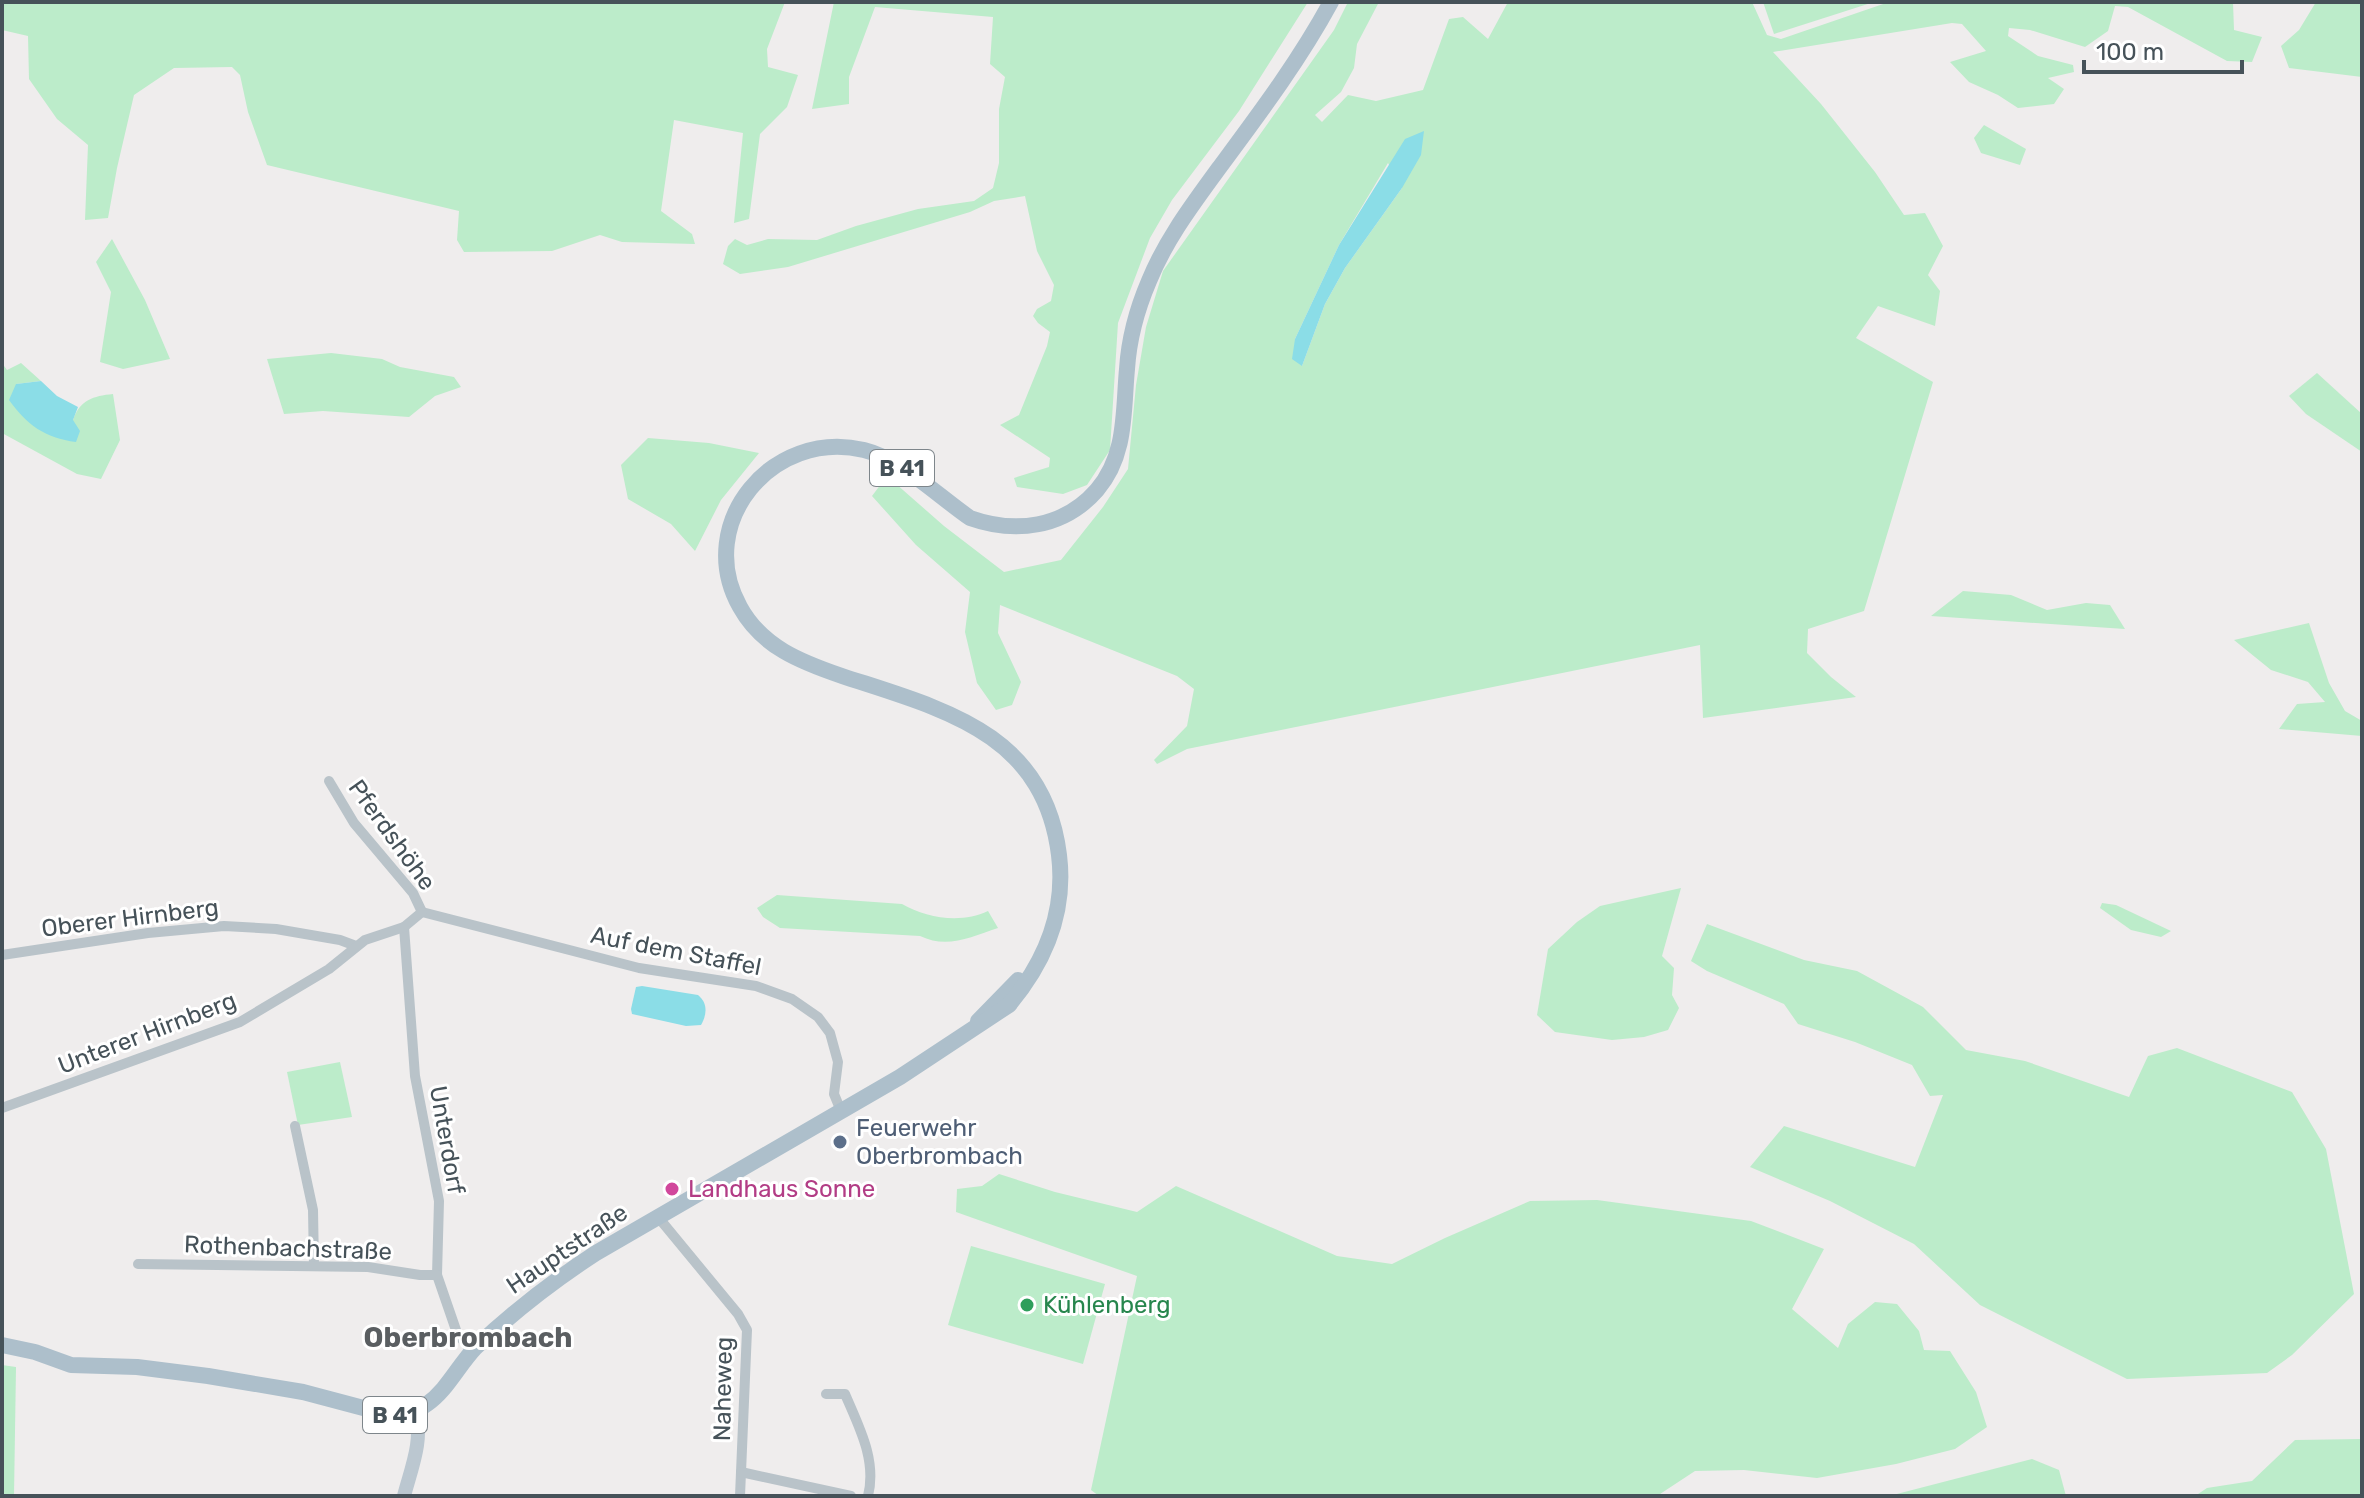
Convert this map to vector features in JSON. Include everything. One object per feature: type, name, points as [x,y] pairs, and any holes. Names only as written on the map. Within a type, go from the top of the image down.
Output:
[{"type":"main road","name":"Hauptstraße","points":[[415,1411],[437,1396],[472,1352],[565,1273],[900,1077],[1009,1005],[1023,988],[1044,953],[1056,919],[1060,895],[1060,868],[1053,824],[1027,772],[1003,746],[969,722],[925,703],[817,667],[776,648],[761,636],[743,613],[731,586],[727,548],[730,528],[746,493],[773,466],[799,453],[828,446],[847,447],[882,456],[970,518],[987,524],[1021,528],[1039,525],[1063,516],[1085,502],[1107,477],[1119,447],[1134,325],[1158,260],[1180,222],[1293,65],[1331,2]]},
{"type":"main road","name":"B 41","points":[[2,1345],[35,1352],[71,1365],[137,1367],[303,1392],[386,1414],[415,1411]]},
{"type":"street","name":"Pferdshöhe","points":[[329,781],[354,823],[413,893],[422,912]]},
{"type":"street","name":"Unterer Hirnberg","points":[[2,1108],[231,1026],[314,979],[370,937],[404,927],[422,912]]},
{"type":"street","name":"Auf dem Staffel","points":[[422,912],[639,968],[756,986],[792,999],[818,1017],[830,1033],[838,1067],[834,1094],[841,1111]]},
{"type":"street","name":"Oberer Hirnberg","points":[[2,955],[148,933],[224,926],[276,929],[340,940],[356,946]]},
{"type":"street","name":"Unterdorf","points":[[404,927],[415,1076],[439,1201],[437,1275],[457,1333],[472,1352]]},
{"type":"street","points":[[295,1126],[313,1210],[314,1266]]},
{"type":"street","name":"Naheweg","points":[[658,1217],[738,1314],[747,1330],[740,1496]]},
{"type":"street","name":"Rothenbachstraße","points":[[138,1264],[368,1267],[437,1275]]},
{"type":"street","points":[[826,1394],[845,1394],[868,1454],[871,1482],[868,1496]]},
{"type":"street","points":[[404,1496],[418,1440],[419,1426],[415,1411]]},
{"type":"street","points":[[741,1472],[851,1496]]},
{"type":"green space","points":[[2,2],[785,2],[767,49],[768,67],[798,75],[787,107],[760,134],[749,219],[734,223],[743,133],[674,120],[661,211],[692,234],[695,244],[622,242],[600,235],[552,251],[464,252],[457,240],[459,211],[267,165],[248,112],[240,75],[232,67],[174,68],[134,95],[108,218],[85,220],[88,145],[57,119],[29,79],[28,36],[2,30]]},
{"type":"green space","points":[[834,2],[1308,2],[1239,111],[1172,200],[1150,238],[1118,323],[1110,450],[1087,485],[1063,494],[1017,487],[1014,478],[1049,467],[1050,458],[1000,425],[1019,415],[1050,332],[1033,316],[1037,309],[1051,301],[1054,285],[1037,251],[1025,196],[994,201],[970,212],[788,267],[740,274],[723,264],[728,246],[735,239],[747,245],[768,239],[817,240],[918,209],[974,201],[993,188],[999,163],[999,109],[1005,77],[990,64],[993,17],[875,7],[849,77],[849,104],[812,109]]},
{"type":"green space","points":[[1348,2],[1379,2],[1357,44],[1354,68],[1341,92],[1315,115],[1322,122],[1348,95],[1376,101],[1423,90],[1449,19],[1463,17],[1488,39],[1508,2],[1752,2],[1767,35],[1781,39],[1889,2],[2233,2],[2234,30],[2262,37],[2252,62],[2227,61],[2128,7],[2115,6],[2108,31],[2085,47],[2030,30],[2009,28],[2008,36],[2038,56],[2073,65],[2074,72],[2048,78],[2064,89],[2054,104],[2018,108],[1969,82],[1950,62],[1986,51],[1962,24],[1952,23],[1773,52],[1821,104],[1875,172],[1904,215],[1925,213],[1943,246],[1928,275],[1940,291],[1935,326],[1878,306],[1856,338],[1933,382],[1864,611],[1808,629],[1807,653],[1856,697],[1703,718],[1700,645],[1187,749],[1157,764],[1154,760],[1187,726],[1194,689],[1177,676],[1000,605],[998,633],[1021,682],[1012,705],[996,710],[977,683],[965,632],[970,592],[916,545],[872,496],[887,476],[944,526],[1004,572],[1061,560],[1128,469],[1136,385],[1146,327],[1163,271],[1334,30]],"holes":[[[1388,163],[1402,188],[1345,268],[1325,304],[1302,366],[1295,339],[1339,245]]]},
{"type":"green space","points":[[1763,2],[1874,2],[1774,34]]},
{"type":"green space","points":[[2316,2],[2362,2],[2362,77],[2289,68],[2281,46],[2299,30]]},
{"type":"green space","points":[[1984,125],[2026,149],[2020,165],[1981,153],[1974,138]]},
{"type":"green space","points":[[112,239],[145,300],[170,359],[123,369],[100,362],[111,292],[96,262]]},
{"type":"green space","points":[[331,353],[382,359],[400,367],[454,377],[461,387],[435,396],[409,417],[323,411],[284,414],[267,359]]},
{"type":"green space","points":[[2,363],[7,370],[21,363],[41,381],[16,384],[73,420],[88,400],[113,394],[120,440],[101,479],[77,474],[2,433]]},
{"type":"green space","points":[[2317,373],[2362,414],[2362,452],[2306,414],[2289,396]]},
{"type":"green space","points":[[648,438],[709,443],[759,453],[721,500],[695,551],[671,524],[628,499],[621,465]]},
{"type":"green space","points":[[1963,591],[2011,595],[2047,610],[2086,603],[2110,605],[2125,629],[1931,616]]},
{"type":"green space","points":[[2309,623],[2329,683],[2345,711],[2362,721],[2362,736],[2279,729],[2297,704],[2325,702],[2308,682],[2271,670],[2234,640]]},
{"type":"green space","points":[[1681,888],[1662,956],[1674,968],[1672,995],[1679,1008],[1668,1030],[1644,1037],[1612,1040],[1555,1032],[1537,1015],[1548,949],[1577,922],[1600,906]]},
{"type":"green space","points":[[777,895],[902,904],[944,918],[967,917],[988,911],[998,928],[969,938],[940,942],[920,936],[780,928],[763,917],[757,908]]},
{"type":"green space","points":[[2102,903],[2116,905],[2171,931],[2161,937],[2131,930],[2100,908]]},
{"type":"green space","points":[[1707,924],[1804,960],[1857,971],[1923,1007],[1966,1050],[2025,1061],[2129,1097],[2148,1056],[2177,1048],[2292,1092],[2326,1149],[2354,1294],[2292,1355],[2267,1373],[2127,1379],[1980,1305],[1914,1244],[1830,1201],[1750,1167],[1784,1126],[1915,1167],[1943,1095],[1930,1096],[1912,1065],[1798,1024],[1784,1004],[1691,961]]},
{"type":"green space","points":[[340,1062],[352,1117],[298,1125],[287,1072]]},
{"type":"green space","points":[[999,1174],[1055,1192],[1137,1212],[1176,1186],[1337,1256],[1392,1264],[1530,1201],[1597,1200],[1751,1221],[1824,1249],[1792,1309],[1838,1348],[1848,1324],[1875,1302],[1897,1304],[1919,1331],[1924,1350],[1950,1351],[1976,1392],[1987,1427],[1955,1449],[1896,1464],[1817,1478],[1744,1470],[1695,1471],[1657,1496],[1099,1496],[1091,1490],[1137,1276],[956,1212],[957,1189],[982,1186]]},
{"type":"green space","name":"Kühlenberg","points":[[971,1246],[1105,1284],[1083,1364],[948,1325]]},
{"type":"green space","points":[[2,1365],[16,1367],[14,1496],[2,1496]]},
{"type":"green space","points":[[2362,1439],[2362,1496],[2195,1496],[2207,1488],[2252,1481],[2295,1440]]},
{"type":"green space","points":[[2032,1459],[2059,1470],[2066,1496],[1889,1496]]},
{"type":"water","points":[[1424,131],[1421,155],[1402,188],[1345,268],[1325,304],[1302,366],[1292,359],[1295,339],[1339,245],[1405,139]]},
{"type":"water","points":[[41,381],[57,396],[78,407],[73,420],[80,431],[76,442],[38,429],[9,400],[16,384]]},
{"type":"water","points":[[636,987],[698,995],[706,1009],[701,1025],[686,1026],[632,1014]]},
{"type":"place","name":"Feuerwehr Oberbrombach","points":[[840,1142]]},
{"type":"place","name":"Landhaus Sonne","points":[[672,1189]]},
{"type":"place","name":"Kühlenberg","points":[[1027,1305]]},
{"type":"district","name":"Oberbrombach","points":[[468,1337]]}]
